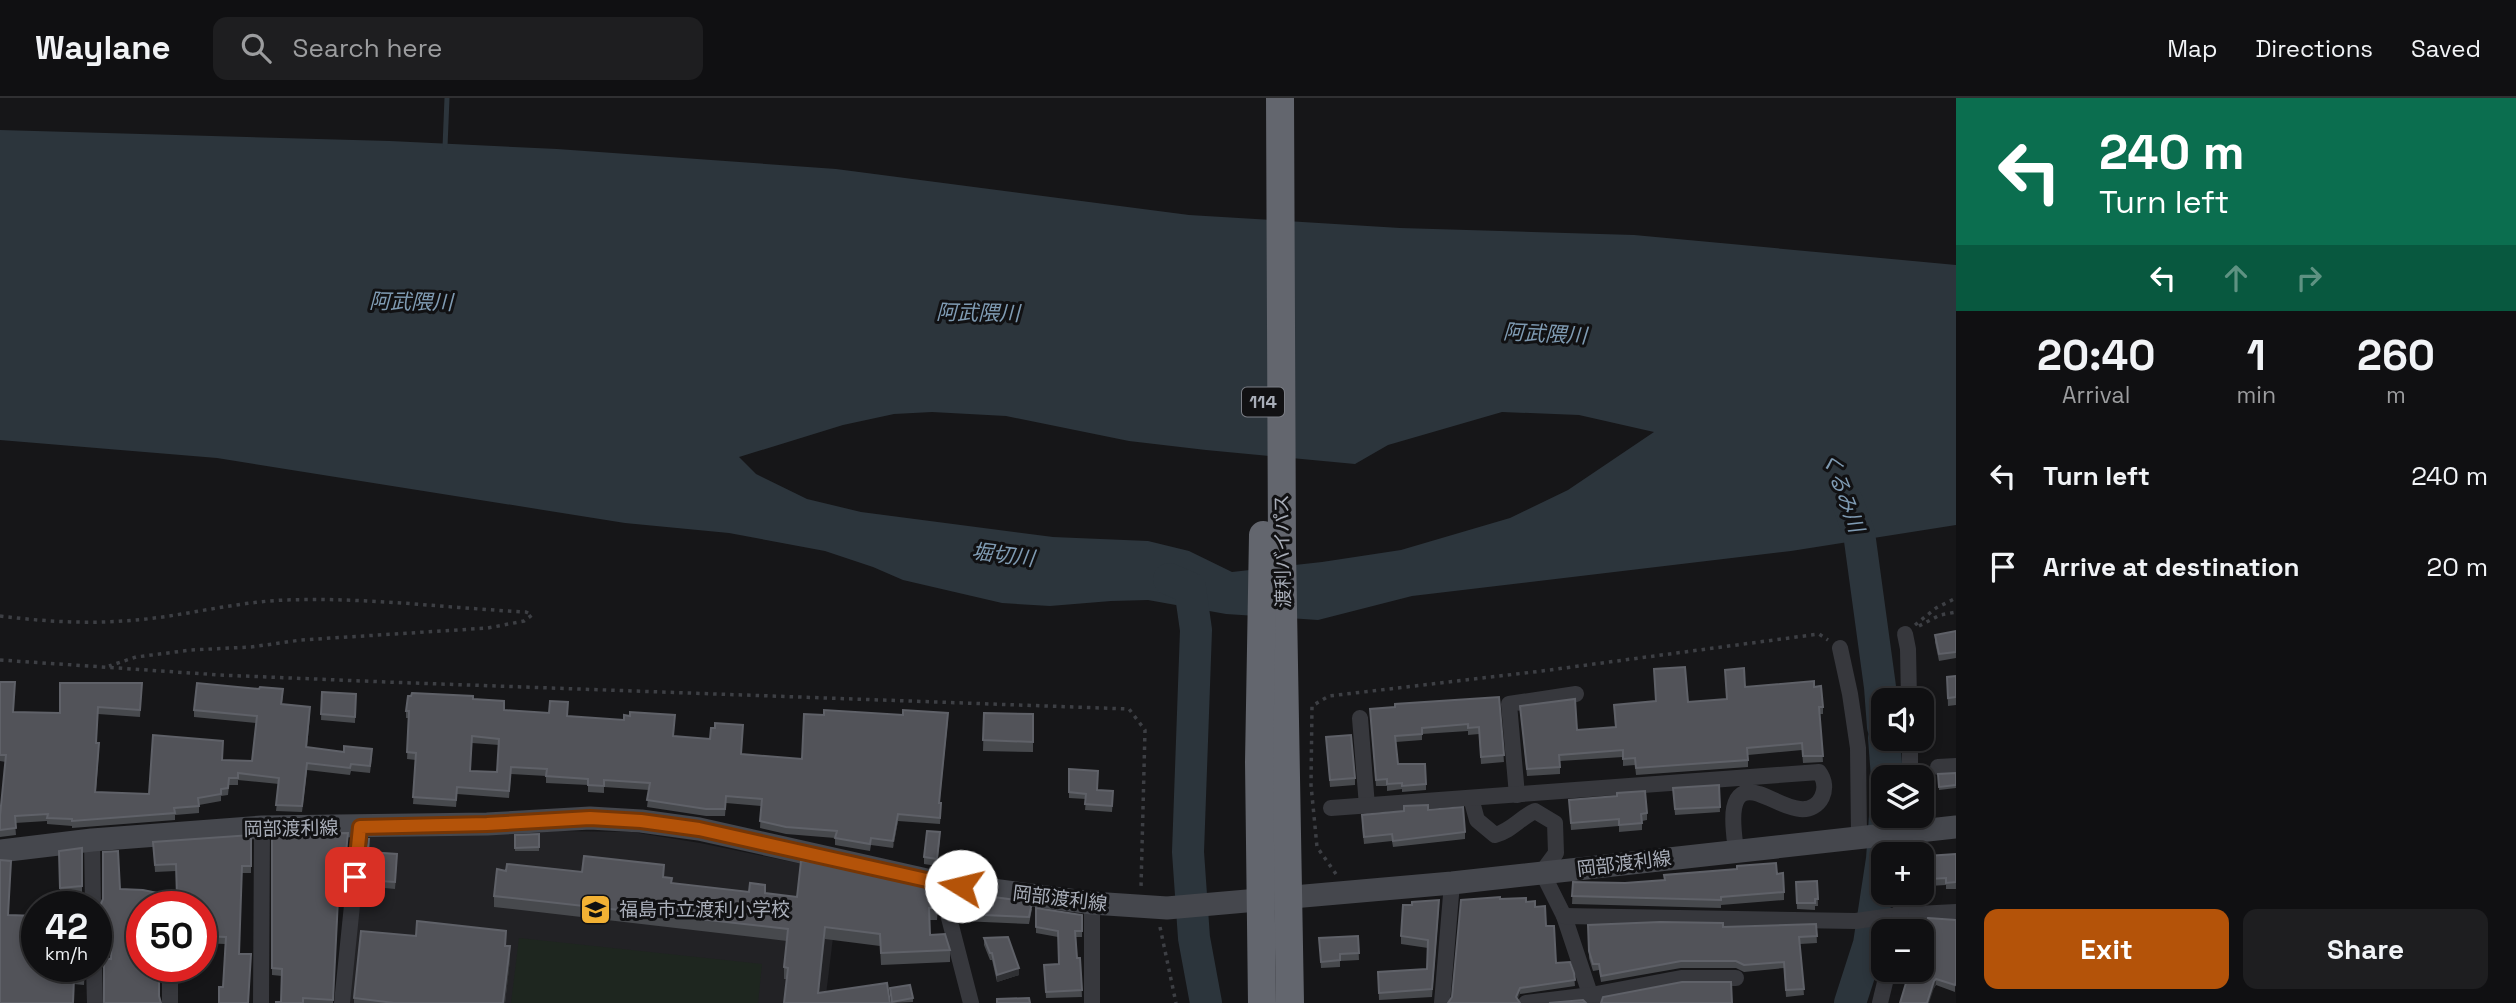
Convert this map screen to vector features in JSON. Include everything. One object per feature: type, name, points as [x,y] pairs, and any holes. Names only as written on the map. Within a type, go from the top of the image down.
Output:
[{"type":"highway","name":"渡利バイパス","points":[[1262,1003],[1261,901],[1281,492],[1271,107]]},
{"type":"highway","name":"渡利バイパス","points":[[1273,684],[1289,898],[1290,1003]]},
{"type":"main road","name":"岡部渡利線","points":[[0,851],[92,840],[262,827],[487,824],[590,818],[641,821],[699,829],[940,883],[1092,903],[1154,907],[1261,901],[1452,883],[1956,827]]},
{"type":"street","points":[[1905,634],[1909,688]]},
{"type":"street","points":[[1840,648],[1858,748],[1862,836]]},
{"type":"street","points":[[1517,794],[1509,704],[1576,694]]},
{"type":"street","points":[[1360,718],[1367,806]]},
{"type":"street","points":[[1938,767],[1956,766]]},
{"type":"street","points":[[1331,808],[1819,772],[1825,780],[1825,791],[1819,801],[1810,807],[1800,809],[1755,792],[1743,794],[1736,801],[1732,816],[1736,850]]},
{"type":"street","points":[[1471,798],[1477,820],[1495,835],[1505,832],[1535,811],[1555,823],[1556,853],[1542,873],[1564,916],[1592,999]]},
{"type":"street","points":[[261,1003],[262,827]]},
{"type":"street","points":[[342,1003],[360,827]]},
{"type":"street","points":[[92,840],[93,891]]},
{"type":"street","points":[[940,883],[971,1003]]},
{"type":"street","points":[[1442,1003],[1452,883]]},
{"type":"street","points":[[1091,1003],[1092,903]]},
{"type":"street","points":[[1911,919],[1956,912]]},
{"type":"street","points":[[1564,916],[1871,921]]},
{"type":"street","points":[[1526,1003],[1592,999],[1681,978],[1736,978]]},
{"type":"street","points":[[94,982],[95,1003]]},
{"type":"street","points":[[170,982],[170,1003]]},
{"type":"street","points":[[1880,1003],[1885,982]]},
{"type":"path","points":[[1905,634],[1936,608],[1956,598]]},
{"type":"path","points":[[0,616],[31,620],[123,621],[239,603],[351,599],[526,612],[531,615],[524,621],[488,628],[191,650],[136,657],[107,667]]},
{"type":"path","points":[[1905,634],[1940,615],[1956,612]]},
{"type":"path","points":[[0,660],[220,675],[1129,709],[1144,730],[1154,907],[1176,1003]]},
{"type":"shaded area","name":"福島市立渡利小学校","points":[[557,831],[632,832],[841,872],[825,1003],[347,1003],[361,837]]},
{"type":"shaded area","points":[[519,938],[762,964],[758,1003],[511,1003]]},
{"type":"water","name":"阿武隈川","points":[[0,130],[390,141],[557,149],[836,169],[1189,215],[1400,228],[1634,235],[1956,265],[1956,525],[1791,551],[1412,596],[1318,620],[1226,614],[1148,600],[1050,606],[1002,603],[903,580],[825,551],[729,533],[625,523],[217,458],[0,440]],"holes":[[[932,412],[1006,416],[1129,441],[1355,464],[1388,445],[1502,412],[1579,415],[1654,432],[1568,490],[1510,518],[1401,550],[1232,572],[1189,551],[1148,541],[1053,537],[861,512],[807,499],[756,474],[739,457],[843,425],[894,414]]]},
{"type":"building","points":[[1956,631],[1956,652],[1939,654],[1935,635]]},
{"type":"building","points":[[1685,667],[1688,702],[1727,699],[1725,670],[1744,668],[1745,687],[1814,681],[1814,687],[1821,686],[1823,707],[1819,707],[1823,756],[1803,756],[1802,743],[1747,748],[1748,760],[1636,768],[1635,758],[1623,759],[1623,750],[1559,755],[1560,767],[1527,769],[1520,706],[1575,699],[1577,730],[1616,727],[1614,705],[1656,701],[1654,669]]},
{"type":"building","points":[[1956,676],[1956,697],[1948,698],[1947,677]]},
{"type":"building","points":[[0,682],[15,682],[13,712],[60,713],[60,683],[142,683],[140,710],[98,707],[96,743],[99,743],[95,792],[149,794],[153,735],[223,741],[222,760],[252,761],[257,716],[194,710],[197,683],[283,689],[281,704],[310,707],[306,747],[344,752],[344,746],[372,749],[370,766],[351,764],[350,768],[307,763],[302,806],[276,805],[279,778],[238,773],[238,778],[229,778],[228,788],[221,789],[221,794],[198,798],[199,806],[174,808],[175,813],[72,821],[47,818],[48,814],[15,816],[16,828],[0,830],[6,755],[0,755]]},
{"type":"building","points":[[322,692],[356,694],[355,717],[321,714]]},
{"type":"building","points":[[412,693],[473,696],[473,699],[504,701],[504,710],[549,713],[550,701],[568,702],[567,716],[624,720],[624,715],[630,716],[630,712],[675,715],[673,736],[710,739],[711,728],[715,728],[715,723],[743,725],[741,754],[802,759],[804,714],[824,715],[824,710],[903,715],[903,710],[948,713],[939,803],[940,818],[898,814],[893,841],[871,838],[870,844],[835,838],[837,831],[786,827],[760,821],[762,799],[726,796],[725,809],[706,809],[647,800],[650,783],[604,780],[604,786],[588,785],[588,779],[546,776],[547,769],[511,767],[509,791],[457,787],[456,800],[413,797],[416,753],[407,752],[409,711],[406,711],[408,696]],"holes":[[[472,736],[499,739],[497,772],[470,771]]]},
{"type":"building","points":[[1499,697],[1504,755],[1481,757],[1479,727],[1468,728],[1468,724],[1422,728],[1422,734],[1395,736],[1398,764],[1425,764],[1426,784],[1402,786],[1402,783],[1387,784],[1387,779],[1376,780],[1370,709],[1395,707],[1395,704]]},
{"type":"building","points":[[984,713],[1033,714],[1033,742],[983,740]]},
{"type":"building","points":[[1351,735],[1355,778],[1330,780],[1326,737]]},
{"type":"building","points":[[1069,769],[1098,771],[1097,790],[1113,791],[1112,806],[1085,804],[1086,794],[1069,792]]},
{"type":"building","points":[[1956,773],[1956,785],[1939,787],[1938,774]]},
{"type":"building","points":[[1719,785],[1720,807],[1675,809],[1673,788]]},
{"type":"building","points":[[1645,791],[1647,813],[1641,814],[1642,823],[1619,825],[1619,819],[1571,823],[1569,800]]},
{"type":"building","points":[[1428,805],[1428,810],[1463,807],[1465,832],[1393,841],[1392,834],[1364,837],[1362,815],[1404,811],[1404,806]]},
{"type":"building","points":[[927,831],[940,832],[937,859],[924,857]]},
{"type":"building","points":[[348,833],[341,899],[338,899],[333,1000],[303,998],[303,1003],[276,1003],[281,1002],[282,969],[272,968],[272,834]]},
{"type":"building","points":[[539,834],[539,847],[515,848],[515,835]]},
{"type":"building","points":[[251,835],[251,866],[242,866],[239,954],[251,954],[248,1003],[219,1003],[219,987],[223,987],[226,937],[217,937],[217,891],[177,891],[176,864],[155,865],[153,842]]},
{"type":"building","points":[[369,838],[368,852],[397,854],[395,882],[364,880]]},
{"type":"building","points":[[82,848],[82,886],[60,888],[59,851]]},
{"type":"building","points":[[118,851],[120,889],[148,891],[126,891],[126,982],[159,982],[161,1003],[104,1003],[104,982],[112,982],[112,891],[103,891],[103,852]]},
{"type":"building","points":[[1956,854],[1956,882],[1946,883],[1946,878],[1934,879],[1934,856]]},
{"type":"building","points":[[584,856],[664,865],[663,877],[672,878],[671,883],[749,892],[750,883],[765,885],[765,893],[797,897],[801,861],[848,865],[909,879],[909,882],[924,882],[923,887],[933,888],[938,906],[929,908],[930,935],[945,934],[950,950],[881,953],[880,934],[825,927],[818,993],[887,983],[890,1003],[784,1003],[788,968],[784,967],[788,929],[494,896],[497,869],[506,871],[507,864],[582,872]]},
{"type":"building","points":[[0,860],[11,861],[8,915],[21,915],[21,982],[74,982],[73,1003],[0,1003]]},
{"type":"building","points":[[1776,863],[1777,874],[1783,873],[1784,892],[1721,897],[1721,900],[1572,896],[1573,882],[1625,883],[1665,880],[1664,875]]},
{"type":"building","points":[[1817,881],[1818,899],[1815,899],[1815,903],[1797,903],[1796,882]]},
{"type":"building","points":[[955,893],[993,900],[993,897],[1032,902],[1029,917],[961,914]]},
{"type":"building","points":[[1526,898],[1526,902],[1535,901],[1535,907],[1545,906],[1546,926],[1554,926],[1556,963],[1570,962],[1575,980],[1520,988],[1516,997],[1520,1003],[1448,1003],[1452,997],[1461,900]]},
{"type":"building","points":[[1439,900],[1432,989],[1379,993],[1378,972],[1427,969],[1428,940],[1401,936],[1403,905]]},
{"type":"building","points":[[1036,908],[1082,915],[1082,931],[1075,931],[1082,990],[1046,992],[1044,965],[1059,964],[1058,931],[1036,927]]},
{"type":"building","points":[[1928,918],[1956,920],[1955,985],[1936,979],[1934,981],[1934,919]]},
{"type":"building","points":[[417,921],[506,931],[505,946],[510,946],[503,1003],[394,1003],[354,998],[361,931],[416,936]]},
{"type":"building","points":[[1723,923],[1723,927],[1816,924],[1817,936],[1799,937],[1804,989],[1786,990],[1784,962],[1744,965],[1736,961],[1681,961],[1601,976],[1599,964],[1593,964],[1589,951],[1588,925]]},
{"type":"building","points":[[1358,936],[1359,953],[1340,954],[1340,960],[1321,962],[1319,938]]},
{"type":"building","points":[[1008,937],[1019,968],[997,975],[992,953],[984,938]]},
{"type":"building","points":[[1682,982],[1731,982],[1732,1003],[1601,1003],[1603,997]]},
{"type":"building","points":[[1906,982],[1934,982],[1927,1003],[1900,1003]]},
{"type":"building","points":[[910,985],[913,998],[892,1002],[890,988]]},
{"type":"building","points":[[1029,998],[1030,1003],[997,1003],[997,999]]},
{"type":"building","points":[[1583,1000],[1586,1003],[1549,1003]]},
{"type":"waterway","points":[[445,147],[447,98]]},
{"type":"waterway","name":"くるみ川","points":[[1847,501],[1859,533],[1880,688]]},
{"type":"waterway","name":"堀切川","points":[[1169,579],[1190,588],[1196,630],[1188,852],[1194,938],[1206,1003]]},
{"type":"waterway","name":"くるみ川","points":[[1885,751],[1886,765]]},
{"type":"waterway","name":"くるみ川","points":[[1850,1003],[1869,944],[1884,828]]},
{"type":"place","name":"福島市立渡利小学校","points":[[596,909]]},
{"type":"route","points":[[355,877],[360,827],[590,818],[641,821],[699,829],[961,886]]}]
